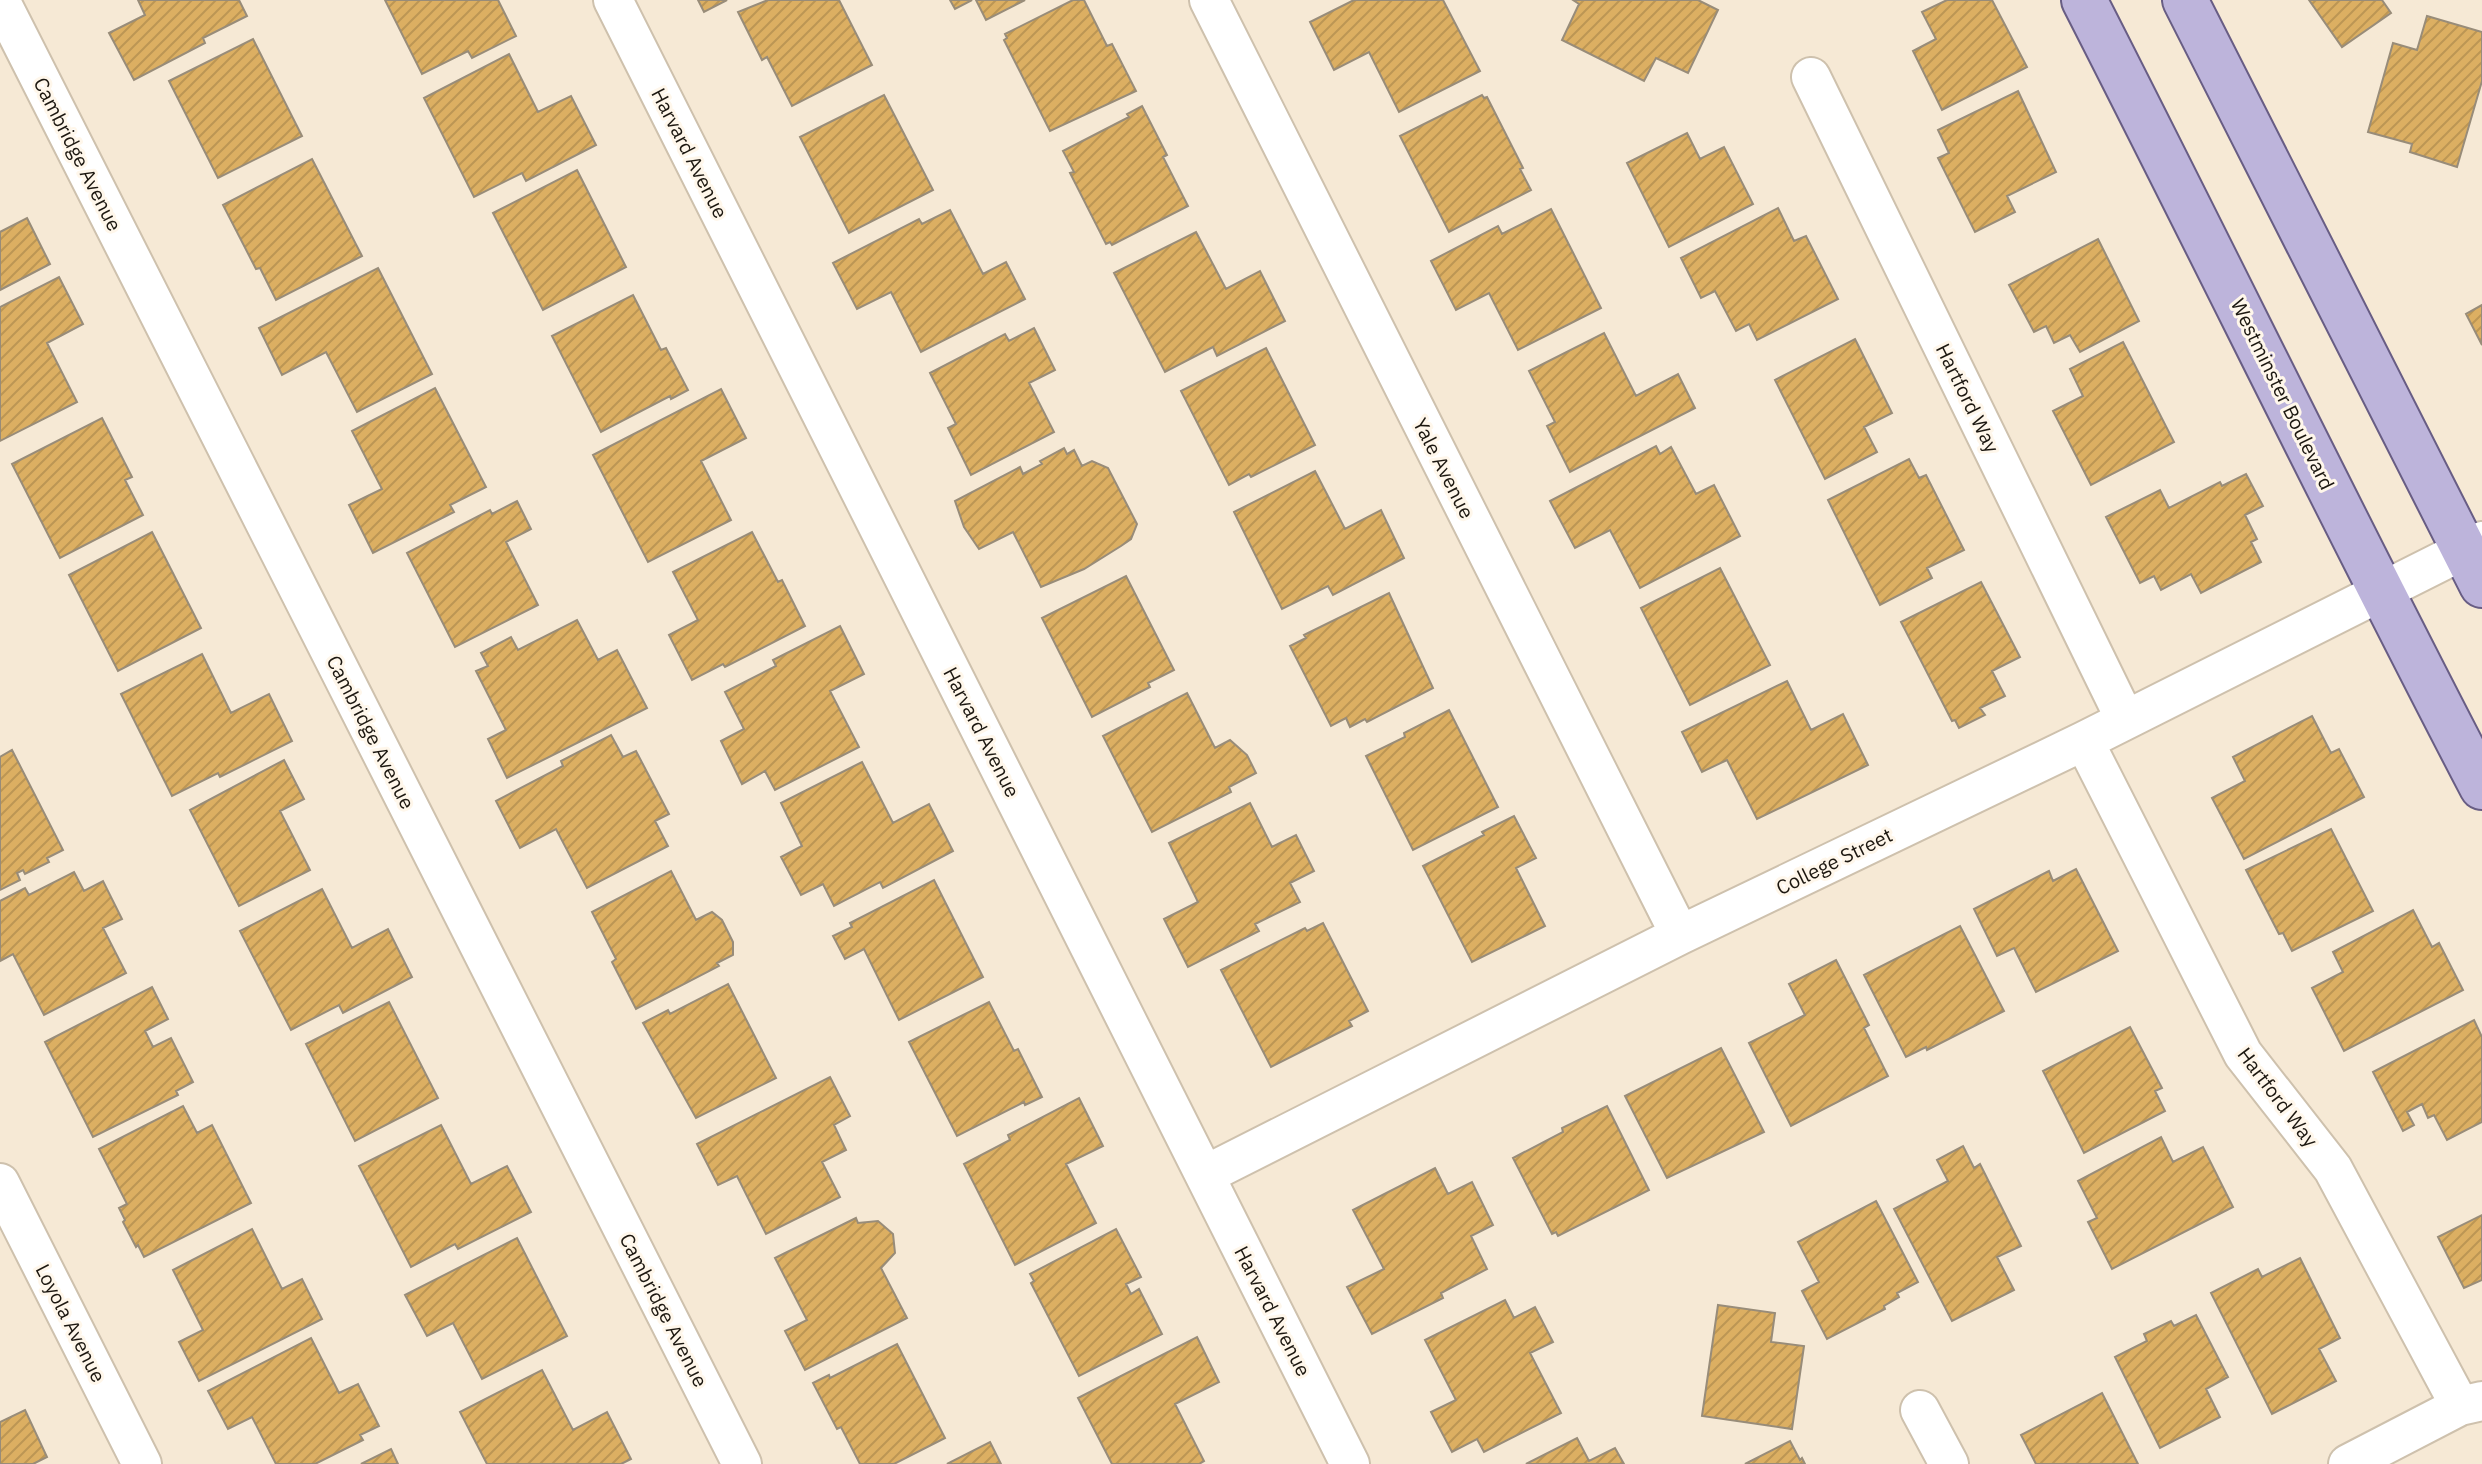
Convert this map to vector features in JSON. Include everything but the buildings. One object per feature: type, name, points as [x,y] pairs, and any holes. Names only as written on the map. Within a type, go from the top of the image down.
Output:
[{"type":"main road","name":"Westminster Boulevard","points":[[2084,0],[2242,310],[2380,591],[2482,787]]},
{"type":"main road","points":[[2185,0],[2476,559]]},
{"type":"street","name":"Cambridge Avenue","points":[[0,0],[742,1464]]},
{"type":"street","name":"Harvard Avenue","points":[[613,0],[1350,1464]]},
{"type":"street","name":"Yale Avenue","points":[[1209,0],[1680,935]]},
{"type":"street","name":"Hartford Way","points":[[1811,77],[2125,719]]},
{"type":"street","name":"College Street","points":[[1205,1175],[1680,935],[2084,741],[2380,591],[2476,559]]},
{"type":"street","name":"Hartford Way","points":[[2084,741],[2243,1054],[2333,1169],[2471,1404]]},
{"type":"street","name":"Loyola Avenue","points":[[0,1183],[142,1464]]},
{"type":"street","points":[[2348,1464],[2471,1404]]},
{"type":"street","points":[[1920,1410],[1949,1464]]}]
